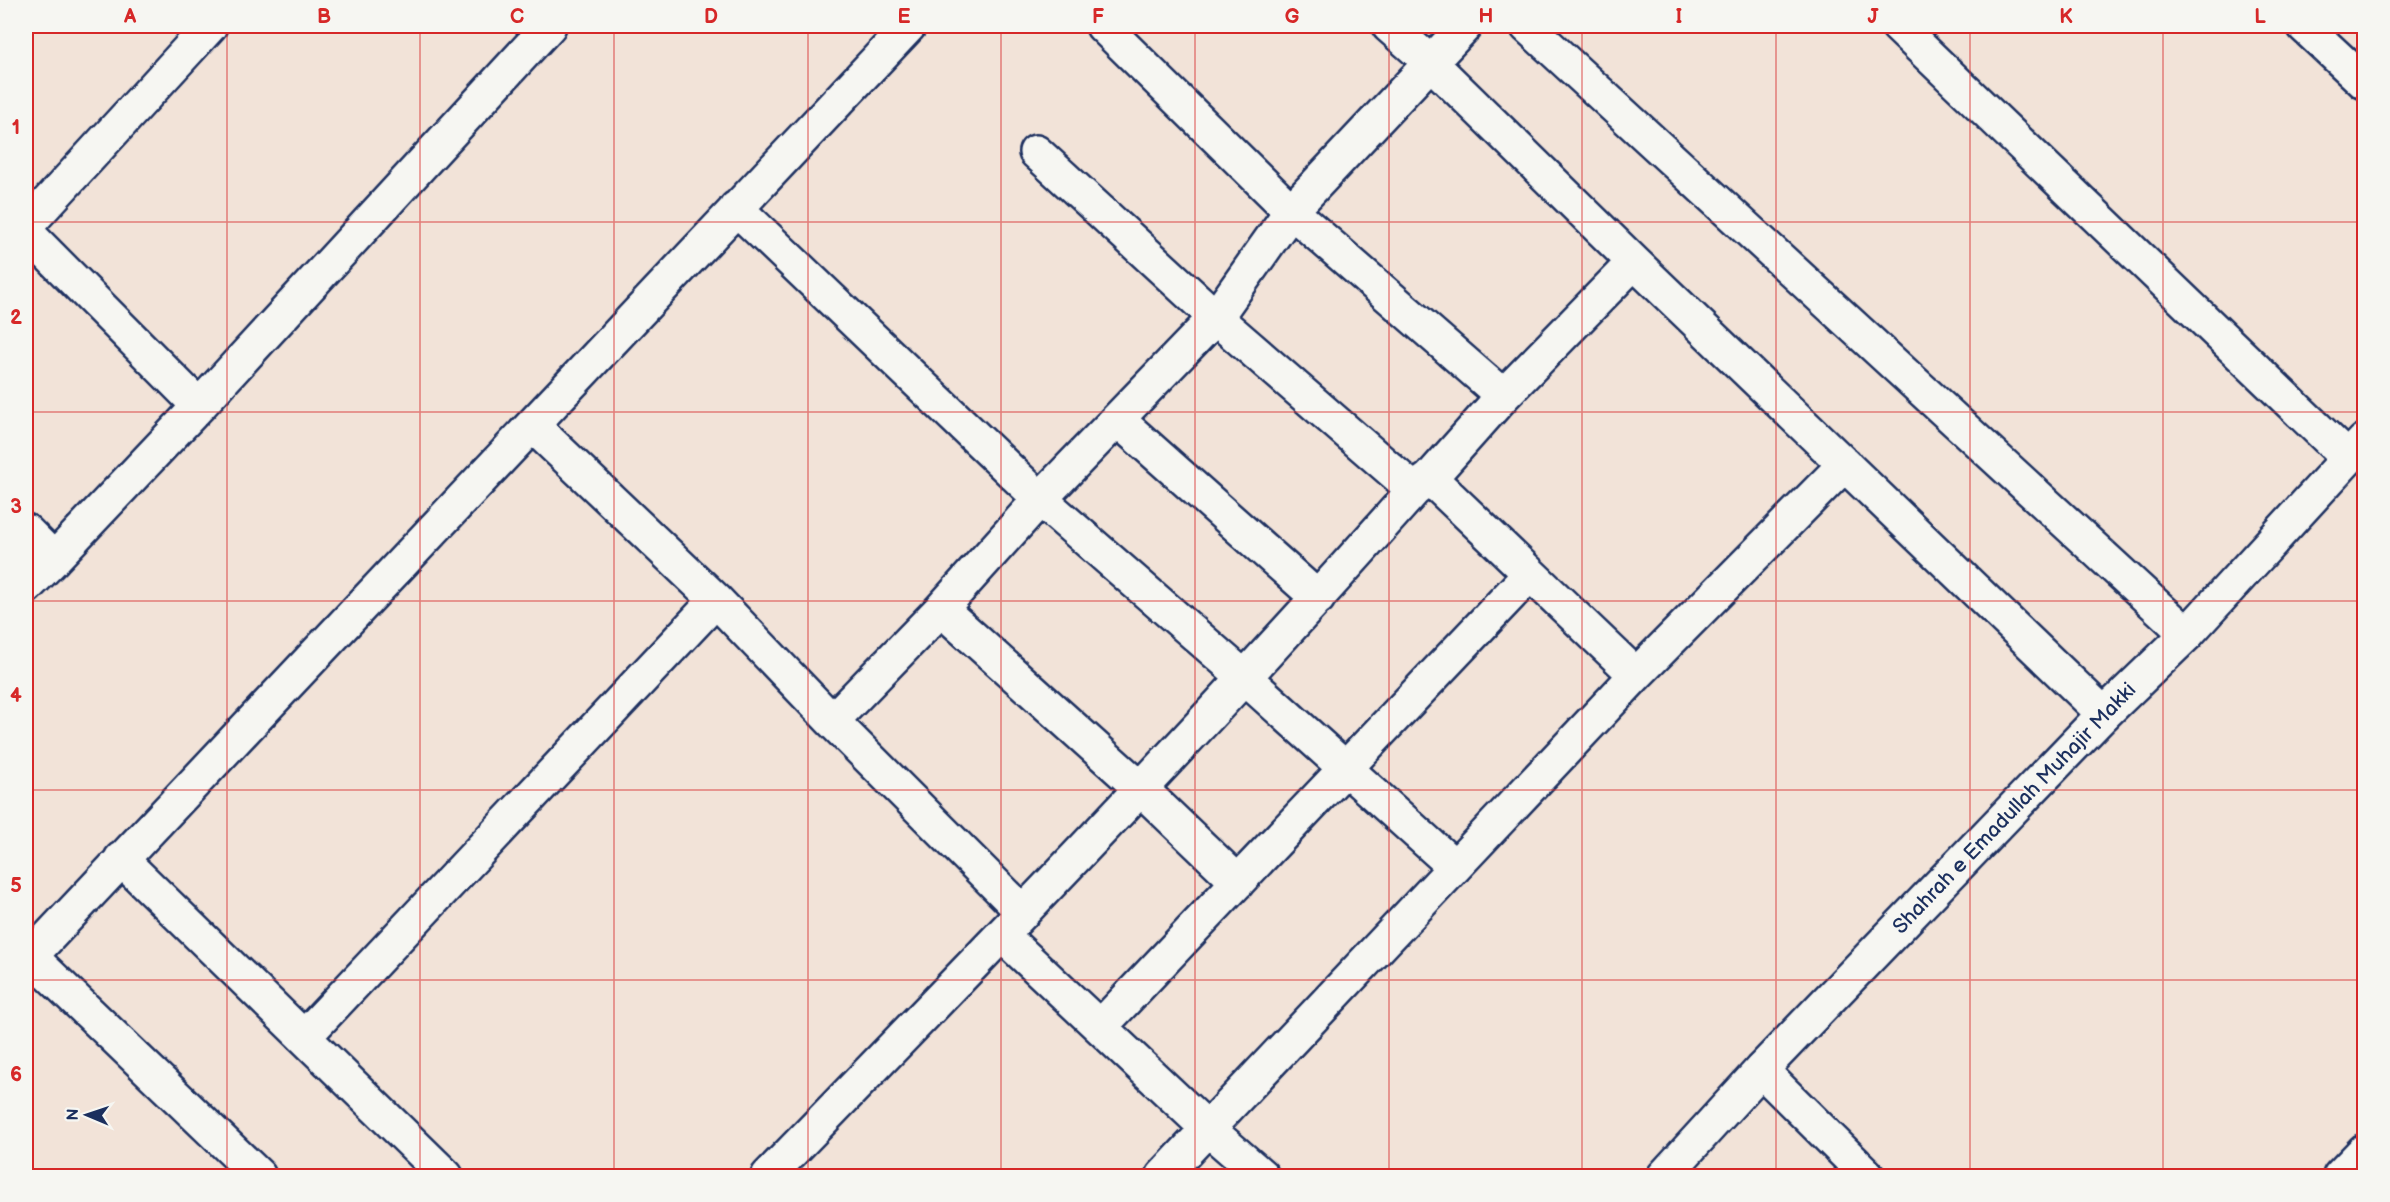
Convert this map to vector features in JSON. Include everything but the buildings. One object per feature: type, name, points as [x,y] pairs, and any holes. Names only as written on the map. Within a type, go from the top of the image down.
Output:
[{"type":"street","points":[[26,226],[210,26]]},
{"type":"street","points":[[26,587],[199,406],[549,26]]},
{"type":"street","points":[[1103,26],[1291,211],[1503,396]]},
{"type":"street","points":[[1389,26],[1430,62],[1634,262],[2104,714]]},
{"type":"street","points":[[832,721],[941,609],[1040,499],[1216,317],[1291,211],[1465,26]]},
{"type":"street","points":[[1527,26],[2187,634]]},
{"type":"street","points":[[1898,26],[2356,449]]},
{"type":"street","points":[[2304,26],[2364,82]]},
{"type":"street","points":[[260,1176],[28,958],[736,208],[897,30]]},
{"type":"street","points":[[1036,152],[1216,317],[1530,574],[1636,675]]},
{"type":"street","points":[[736,208],[1040,499],[1244,677],[1455,867]]},
{"type":"street","points":[[26,232],[199,406]]},
{"type":"street","points":[[768,1176],[1013,923],[1318,598],[1503,396],[1634,262]]},
{"type":"street","points":[[1118,420],[1318,598]]},
{"type":"street","points":[[532,425],[716,600],[832,721],[1013,923],[1100,1027],[1208,1129],[1262,1176]]},
{"type":"street","name":"Shahrah e Emadullah Muhajir Makki","points":[[1664,1176],[1761,1070],[2104,714],[2187,634],[2356,449]]},
{"type":"street","points":[[1163,1176],[1636,675],[1845,464]]},
{"type":"street","points":[[26,531],[54,559]]},
{"type":"street","points":[[1100,1027],[1530,574]]},
{"type":"street","points":[[304,1037],[716,600]]},
{"type":"street","points":[[941,609],[1140,788],[1239,882]]},
{"type":"street","points":[[121,859],[446,1176]]},
{"type":"street","points":[[1761,1070],[1868,1176]]}]
